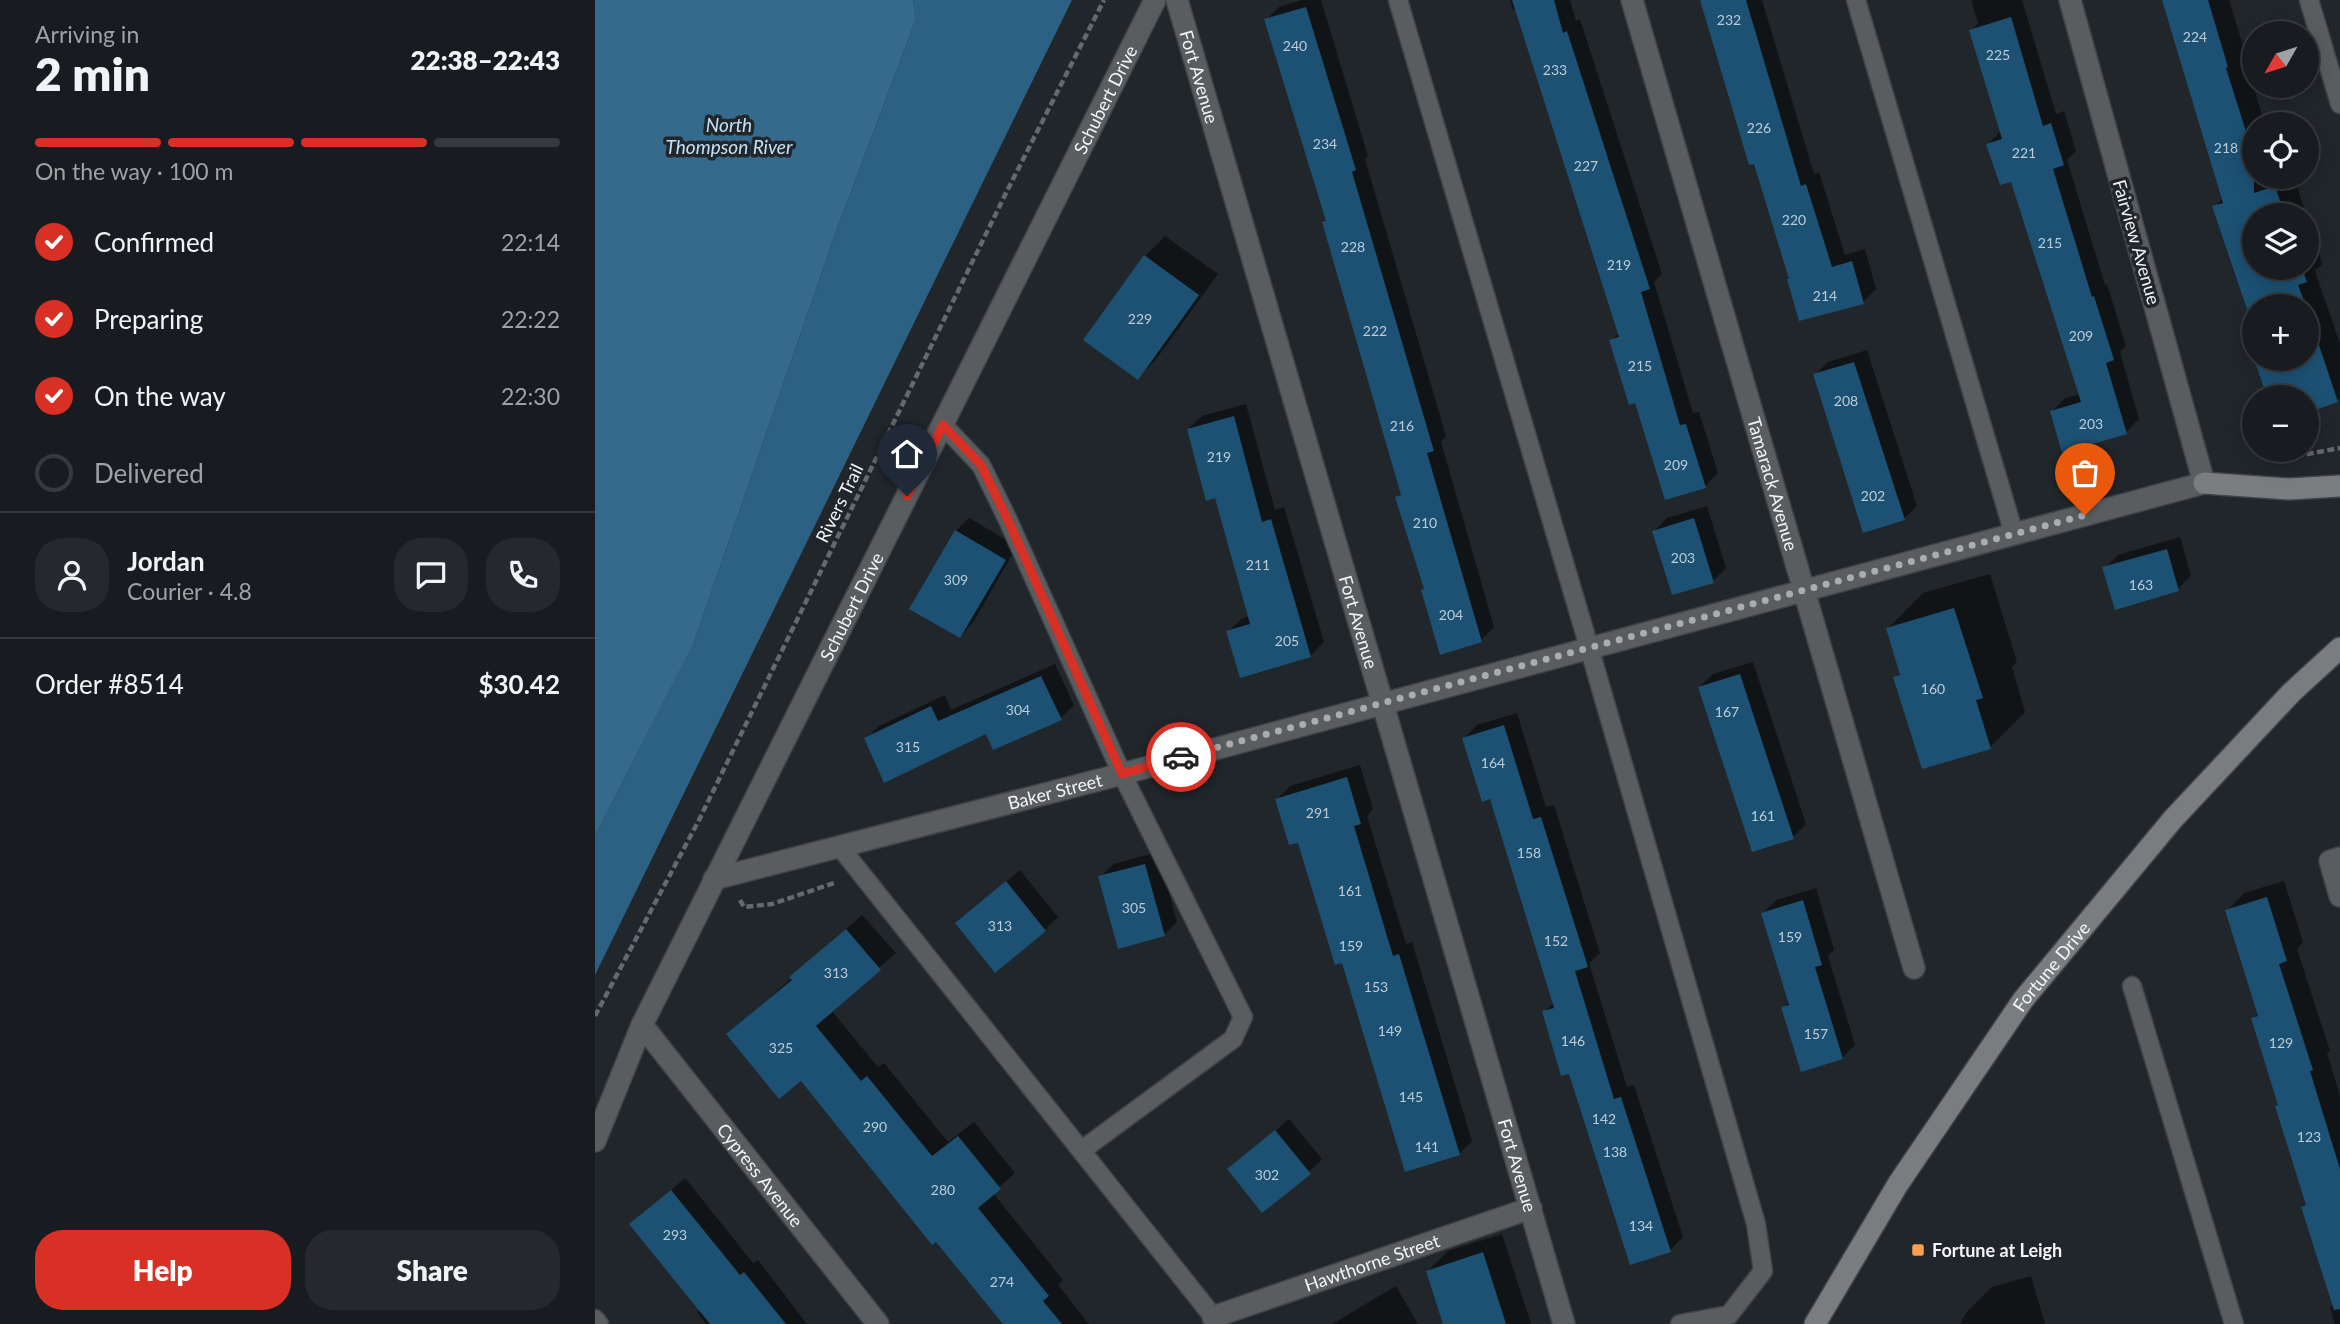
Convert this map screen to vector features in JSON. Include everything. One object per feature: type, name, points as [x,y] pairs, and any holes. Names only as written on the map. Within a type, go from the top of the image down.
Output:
[{"type":"main road","points":[[2204,483],[2289,489],[2340,486]]},
{"type":"main road","name":"Fortune Drive","points":[[1815,1324],[1898,1184],[2023,1000],[2173,819],[2291,692],[2340,649]]},
{"type":"street","name":"Schubert Drive","points":[[595,1141],[642,1025],[1155,0]]},
{"type":"street","name":"Fort Avenue","points":[[1177,0],[1565,1324]]},
{"type":"street","name":"Tamarack Avenue","points":[[1632,0],[1915,968]]},
{"type":"street","name":"Fairview Avenue","points":[[2070,0],[2204,483]]},
{"type":"street","name":"Baker Street","points":[[715,879],[1122,774],[2204,483]]},
{"type":"street","points":[[2335,859],[2340,896]]},
{"type":"street","name":"Cypress Avenue","points":[[642,1025],[878,1324]]},
{"type":"street","name":"Hawthorne Street","points":[[1216,1321],[1531,1208]]},
{"type":"lane","points":[[1398,0],[1756,1224],[1763,1271],[1729,1315],[1680,1324]]},
{"type":"lane","points":[[1856,0],[2014,534]]},
{"type":"lane","points":[[2309,0],[2340,104]]},
{"type":"lane","points":[[943,425],[981,465],[1122,774],[1243,1017],[1233,1039],[1082,1150]]},
{"type":"lane","points":[[840,847],[1216,1321]]},
{"type":"lane","points":[[2132,986],[2234,1324]]},
{"type":"lane","points":[[595,1319],[599,1324]]},
{"type":"path","name":"Rivers Trail","points":[[595,1016],[699,820],[1008,188],[1104,0]]},
{"type":"shaded area","points":[[913,0],[1072,0],[595,975],[595,836],[693,645],[835,234],[916,19]]},
{"type":"water","name":"North Thompson River","points":[[595,0],[913,0],[916,19],[835,234],[693,645],[595,836]]},
{"type":"building","points":[[1512,0],[1554,0],[1563,33],[1567,31],[1650,289],[1641,292],[1680,425],[1686,424],[1706,488],[1665,500],[1635,403],[1629,405],[1609,340],[1619,337]]},
{"type":"building","points":[[1700,0],[1746,0],[1801,186],[1806,184],[1832,267],[1852,261],[1864,304],[1799,321],[1754,164],[1749,165]]},
{"type":"building","points":[[2162,0],[2208,0],[2242,119],[2242,189],[2254,189],[2254,193],[2276,189],[2281,203],[2242,203],[2242,280],[2306,280],[2298,285],[2301,294],[2242,294],[2212,206],[2223,203]]},
{"type":"building","points":[[1306,7],[1356,170],[1352,172],[1434,451],[1427,453],[1482,642],[1440,655],[1421,590],[1424,589],[1395,497],[1401,495],[1322,222],[1326,221],[1264,19]]},
{"type":"building","points":[[2011,17],[2043,126],[2051,123],[2064,165],[2053,169],[2114,360],[2106,363],[2127,434],[2062,453],[2050,411],[2081,402],[2011,182],[2000,185],[1986,144],[2002,139],[1969,30]]},
{"type":"building","points":[[1144,255],[1199,295],[1138,380],[1083,340]]},
{"type":"building","points":[[2319,345],[2338,402],[2319,409],[2319,385],[2263,385],[2258,371],[2319,371]]},
{"type":"building","points":[[1854,362],[1905,520],[1863,533],[1813,374]]},
{"type":"building","points":[[1234,416],[1262,522],[1271,519],[1311,657],[1240,678],[1226,631],[1250,624],[1215,498],[1206,501],[1187,429]]},
{"type":"building","points":[[1694,518],[1714,583],[1672,595],[1652,531]]},
{"type":"building","points":[[955,530],[1006,560],[960,638],[909,609]]},
{"type":"building","points":[[2167,549],[2179,591],[2115,610],[2102,567]]},
{"type":"building","points":[[1954,608],[1983,698],[1976,700],[1991,749],[1922,769],[1893,677],[1900,675],[1886,628]]},
{"type":"building","points":[[1740,674],[1794,839],[1752,852],[1698,687]]},
{"type":"building","points":[[1041,676],[1062,720],[993,750],[986,734],[884,783],[864,738],[931,706],[938,721]]},
{"type":"building","points":[[1504,725],[1533,819],[1541,817],[1588,967],[1575,971],[1614,1099],[1621,1097],[1671,1252],[1630,1265],[1569,1074],[1561,1076],[1542,1011],[1554,1008],[1490,799],[1482,802],[1462,738]]},
{"type":"building","points":[[1347,777],[1361,824],[1354,826],[1393,956],[1399,954],[1460,1155],[1405,1172],[1342,963],[1335,965],[1298,843],[1289,845],[1275,799]]},
{"type":"building","points":[[1145,864],[1165,936],[1118,949],[1098,876]]},
{"type":"building","points":[[1006,881],[1046,931],[995,973],[955,923]]},
{"type":"building","points":[[2267,897],[2287,961],[2279,964],[2313,1070],[2310,1071],[2340,1169],[2340,1309],[2334,1310],[2301,1207],[2306,1205],[2251,1018],[2258,1016],[2225,910]]},
{"type":"building","points":[[1803,900],[1822,965],[1815,967],[1843,1059],[1801,1072],[1781,1007],[1789,1005],[1761,913]]},
{"type":"building","points":[[846,929],[881,970],[816,1026],[861,1081],[867,1076],[932,1156],[958,1136],[1001,1189],[978,1208],[1049,1296],[1043,1301],[1062,1324],[1003,1324],[936,1242],[932,1245],[801,1081],[779,1099],[726,1034],[792,980],[789,977]]},
{"type":"building","points":[[1275,1130],[1311,1174],[1262,1213],[1227,1169]]},
{"type":"building","points":[[671,1190],[740,1275],[744,1272],[786,1324],[710,1324],[629,1224]]},
{"type":"building","points":[[1483,1252],[1506,1324],[1443,1324],[1426,1271]]},
{"type":"way so far","points":[[1181,757],[2085,515]]},
{"type":"place","name":"Fortune at Leigh","points":[[1918,1250]]},
{"type":"route","points":[[907,496],[943,425],[981,465],[1122,774],[1181,757]]}]
